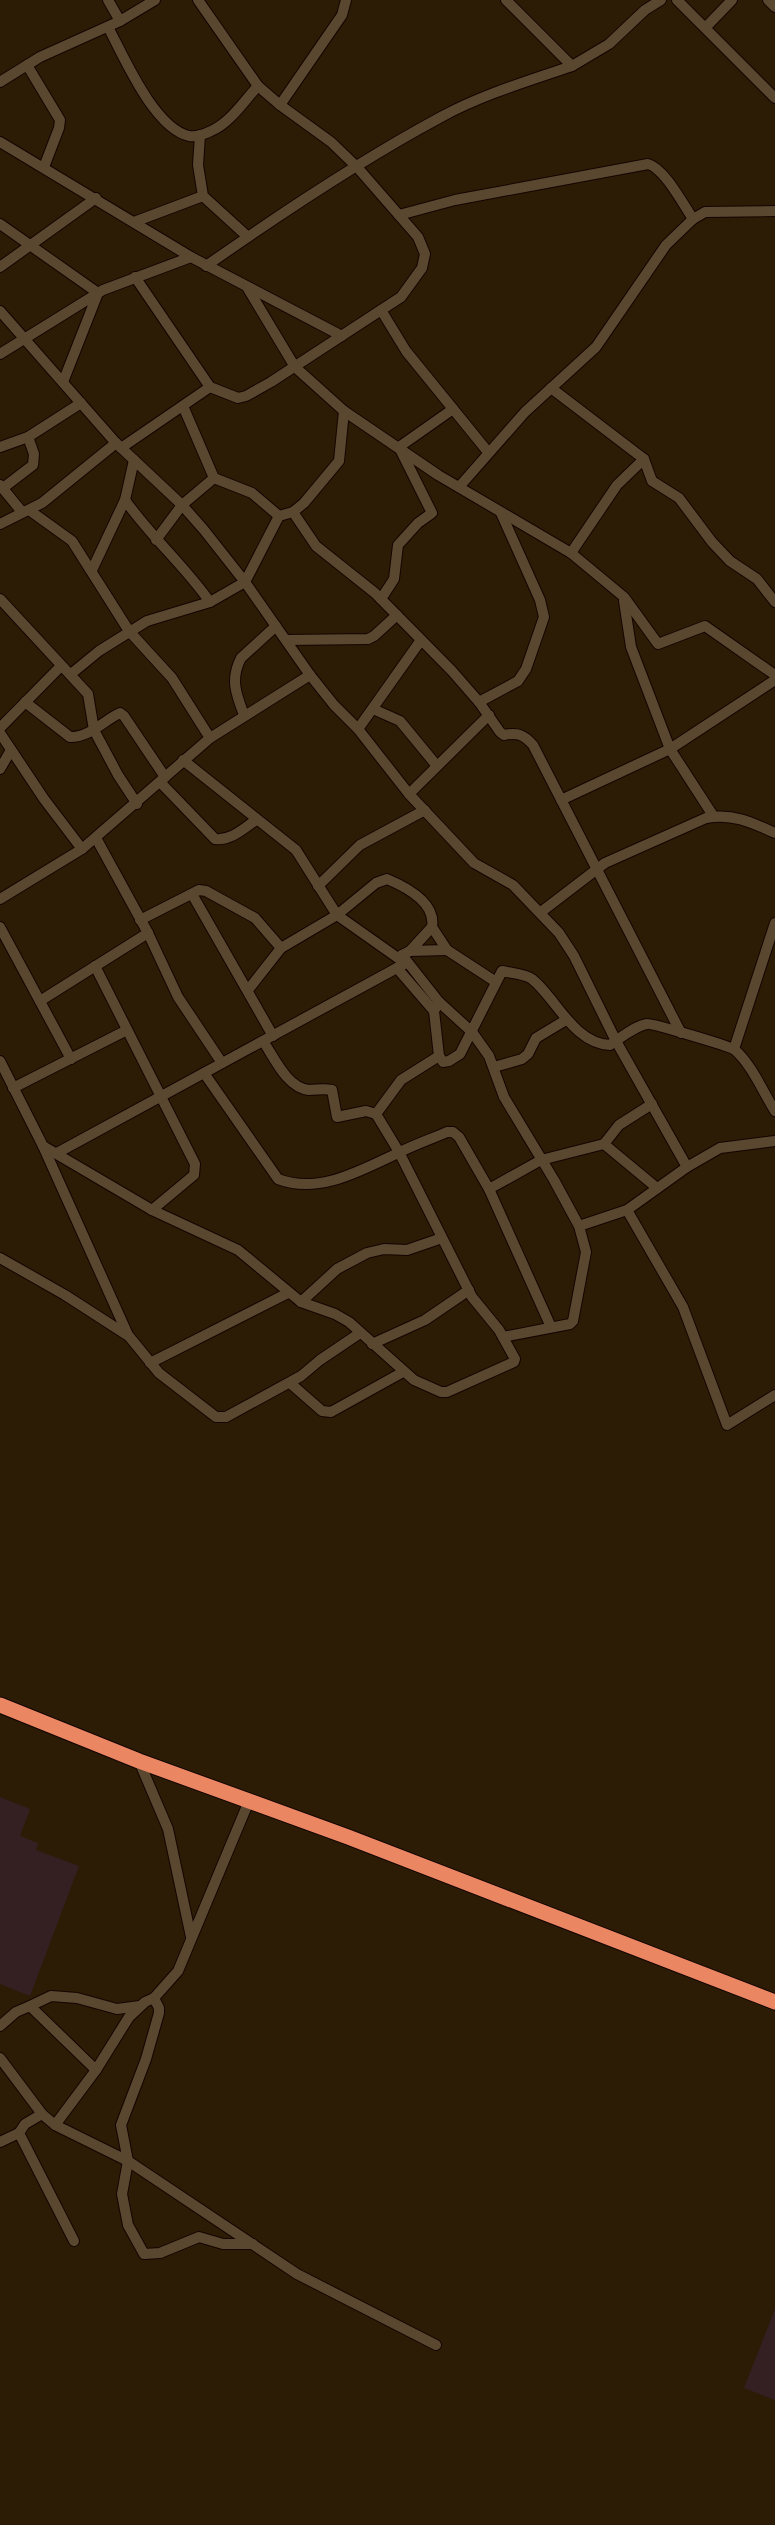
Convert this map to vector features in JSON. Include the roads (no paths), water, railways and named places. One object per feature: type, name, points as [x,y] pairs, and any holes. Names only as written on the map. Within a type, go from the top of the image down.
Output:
[{"type":"highway","points":[[0,1705],[139,1761],[249,1801],[775,2002]]},
{"type":"street","points":[[108,0],[120,22]]},
{"type":"street","points":[[0,82],[27,65],[77,39],[120,22],[155,0]]},
{"type":"street","points":[[135,277],[210,387],[226,395],[238,398],[246,396],[295,367],[401,297],[422,268],[424,254],[418,237],[357,167],[331,142],[280,105],[258,86],[198,0]]},
{"type":"street","points":[[280,105],[342,15],[346,0]]},
{"type":"street","points":[[506,0],[572,66]]},
{"type":"street","points":[[206,266],[357,167],[442,116],[518,84],[572,66],[609,44],[644,5],[661,0]]},
{"type":"street","points":[[678,0],[775,98]]},
{"type":"street","points":[[706,27],[732,0]]},
{"type":"street","points":[[768,0],[775,7]]},
{"type":"street","points":[[108,27],[137,80],[164,121],[189,136],[200,136],[225,123],[258,86]]},
{"type":"street","points":[[27,65],[60,120],[60,128],[44,167]]},
{"type":"street","points":[[200,136],[198,164],[203,196],[248,237]]},
{"type":"street","points":[[0,142],[96,198],[191,258],[342,336]]},
{"type":"street","points":[[399,215],[455,200],[648,164],[656,166],[663,174],[693,219]]},
{"type":"street","points":[[134,222],[203,196]]},
{"type":"street","points":[[0,267],[96,198]]},
{"type":"street","points":[[459,487],[488,452],[551,388],[596,347],[666,245],[693,219],[705,212],[775,211]]},
{"type":"street","points":[[0,224],[98,293]]},
{"type":"street","points":[[0,354],[27,340],[98,293],[135,277],[191,258]]},
{"type":"street","points":[[247,287],[295,367],[344,411],[459,487],[571,554],[624,597],[658,644],[705,626],[775,675]]},
{"type":"street","points":[[63,382],[98,293]]},
{"type":"street","points":[[381,310],[406,351],[488,452]]},
{"type":"street","points":[[0,311],[119,446],[182,506],[245,582],[310,675],[334,705],[358,729],[409,794],[474,863],[513,885],[541,912],[559,933],[574,956],[616,1041],[686,1167]]},
{"type":"street","points":[[0,524],[26,511],[69,483],[119,446],[210,387]]},
{"type":"street","points":[[551,388],[644,459],[652,481],[679,498],[712,542],[730,561],[757,579],[775,602]]},
{"type":"street","points":[[0,454],[0,446],[28,437],[81,402]]},
{"type":"street","points":[[183,406],[214,478],[252,493],[280,516]]},
{"type":"street","points":[[399,447],[453,409]]},
{"type":"street","points":[[71,674],[146,620],[210,602],[245,582],[280,516],[293,512],[304,503],[339,461],[344,411]]},
{"type":"street","points":[[28,437],[34,454],[32,465],[1,486],[26,511],[72,540],[129,631],[172,678],[210,738]]},
{"type":"street","points":[[381,599],[394,579],[398,545],[418,523],[432,513],[399,447]]},
{"type":"street","points":[[571,554],[617,485],[644,459]]},
{"type":"street","points":[[92,570],[125,500],[134,460]]},
{"type":"street","points":[[156,540],[182,506],[214,478]]},
{"type":"street","points":[[125,500],[144,528],[193,578],[210,602]]},
{"type":"street","points":[[293,512],[316,546],[381,599],[397,615],[479,702],[504,735],[518,733],[524,736],[533,746],[682,1033]]},
{"type":"street","points":[[479,702],[518,681],[526,669],[544,617],[540,600],[501,513]]},
{"type":"street","points":[[624,597],[631,647],[670,749],[714,817]]},
{"type":"street","points":[[0,599],[88,694],[94,730],[118,775],[137,804]]},
{"type":"street","points":[[286,640],[368,639],[374,636],[397,615]]},
{"type":"street","points":[[244,715],[234,686],[238,665],[241,658],[276,626]]},
{"type":"street","points":[[358,729],[421,640]]},
{"type":"street","points":[[0,728],[61,666]]},
{"type":"street","points":[[0,899],[82,849],[137,804],[210,738],[310,675]]},
{"type":"street","points":[[561,800],[670,749],[775,680]]},
{"type":"street","points":[[25,702],[70,737],[77,737],[94,730],[116,715],[124,716],[163,779],[215,838],[222,840],[231,837],[256,820]]},
{"type":"street","points":[[372,709],[400,721],[438,766]]},
{"type":"street","points":[[409,794],[489,715]]},
{"type":"street","points":[[0,733],[44,799],[82,849]]},
{"type":"street","points":[[0,769],[11,750]]},
{"type":"street","points":[[184,760],[256,820],[296,850],[337,915],[404,959],[437,1006],[472,1032],[494,1067],[504,1097],[579,1226],[586,1252],[575,1316],[570,1324],[503,1336]]},
{"type":"street","points":[[318,886],[360,845],[425,810]]},
{"type":"street","points":[[541,912],[596,869],[706,818],[742,818],[775,833]]},
{"type":"street","points":[[96,838],[148,933],[178,996],[222,1063]]},
{"type":"street","points":[[248,990],[281,948],[337,915],[376,883],[387,879],[415,894],[432,913],[432,926],[447,950],[496,982]]},
{"type":"street","points":[[140,920],[199,890],[206,891],[255,918],[281,948]]},
{"type":"street","points":[[44,1146],[152,1210],[238,1250],[301,1302],[335,1314],[349,1322],[414,1380],[441,1392],[452,1390],[514,1362],[515,1358],[503,1336],[469,1290],[399,1152],[376,1114],[366,1111],[337,1116],[332,1090],[322,1087],[308,1090],[288,1078],[268,1038],[248,990],[192,894]]},
{"type":"street","points":[[734,1049],[775,923]]},
{"type":"street","points":[[404,959],[432,926]]},
{"type":"street","points":[[0,927],[71,1059]]},
{"type":"street","points":[[40,1001],[148,933]]},
{"type":"street","points":[[57,1153],[268,1038],[404,959],[447,950]]},
{"type":"street","points":[[95,966],[195,1164],[196,1171],[152,1210]]},
{"type":"street","points":[[437,1006],[439,1056],[443,1062],[460,1054],[502,971],[531,978],[566,1020],[595,1042],[608,1045],[646,1024],[734,1049],[775,1111]]},
{"type":"street","points":[[494,1067],[522,1059],[528,1054],[536,1038],[566,1020]]},
{"type":"street","points":[[12,1088],[127,1030]]},
{"type":"street","points":[[376,1114],[401,1080],[439,1056]]},
{"type":"street","points":[[0,1061],[12,1088],[44,1146],[128,1335],[150,1363],[168,1381],[216,1418],[222,1418],[290,1383],[360,1333]]},
{"type":"street","points":[[204,1073],[278,1179],[303,1185],[323,1182],[359,1172],[399,1152],[447,1132],[453,1132],[459,1137],[489,1189],[551,1327]]},
{"type":"street","points":[[489,1189],[541,1160],[604,1144],[619,1125],[652,1104]]},
{"type":"street","points":[[579,1226],[626,1210],[686,1167],[729,1146],[775,1142]]},
{"type":"street","points":[[604,1144],[657,1188]]},
{"type":"street","points":[[626,1210],[683,1307],[727,1425],[775,1395]]},
{"type":"street","points":[[301,1302],[337,1269],[367,1253],[384,1249],[407,1250],[442,1238]]},
{"type":"street","points":[[0,1258],[65,1295],[128,1335]]},
{"type":"street","points":[[372,1344],[425,1320],[469,1290]]},
{"type":"street","points":[[150,1363],[288,1293]]},
{"type":"street","points":[[290,1383],[322,1411],[331,1412],[403,1372]]},
{"type":"street","points":[[139,1761],[168,1829],[191,1937]]},
{"type":"street","points":[[55,2126],[96,2070],[129,2017],[140,2006],[154,1998],[178,1971],[249,1801]]},
{"type":"street","points":[[0,2026],[16,2012],[51,1996],[77,1998],[118,2009],[140,2006]]},
{"type":"street","points":[[154,1998],[159,2008],[159,2013],[146,2059],[121,2125],[128,2160],[122,2194],[128,2225],[144,2254],[160,2254],[199,2237],[223,2244],[253,2244]]},
{"type":"street","points":[[30,2006],[96,2070]]},
{"type":"street","points":[[0,2058],[42,2114],[55,2126],[128,2160],[297,2274],[436,2345]]},
{"type":"street","points":[[0,2142],[19,2133],[26,2124],[42,2114]]},
{"type":"street","points":[[19,2133],[74,2241]]}]
